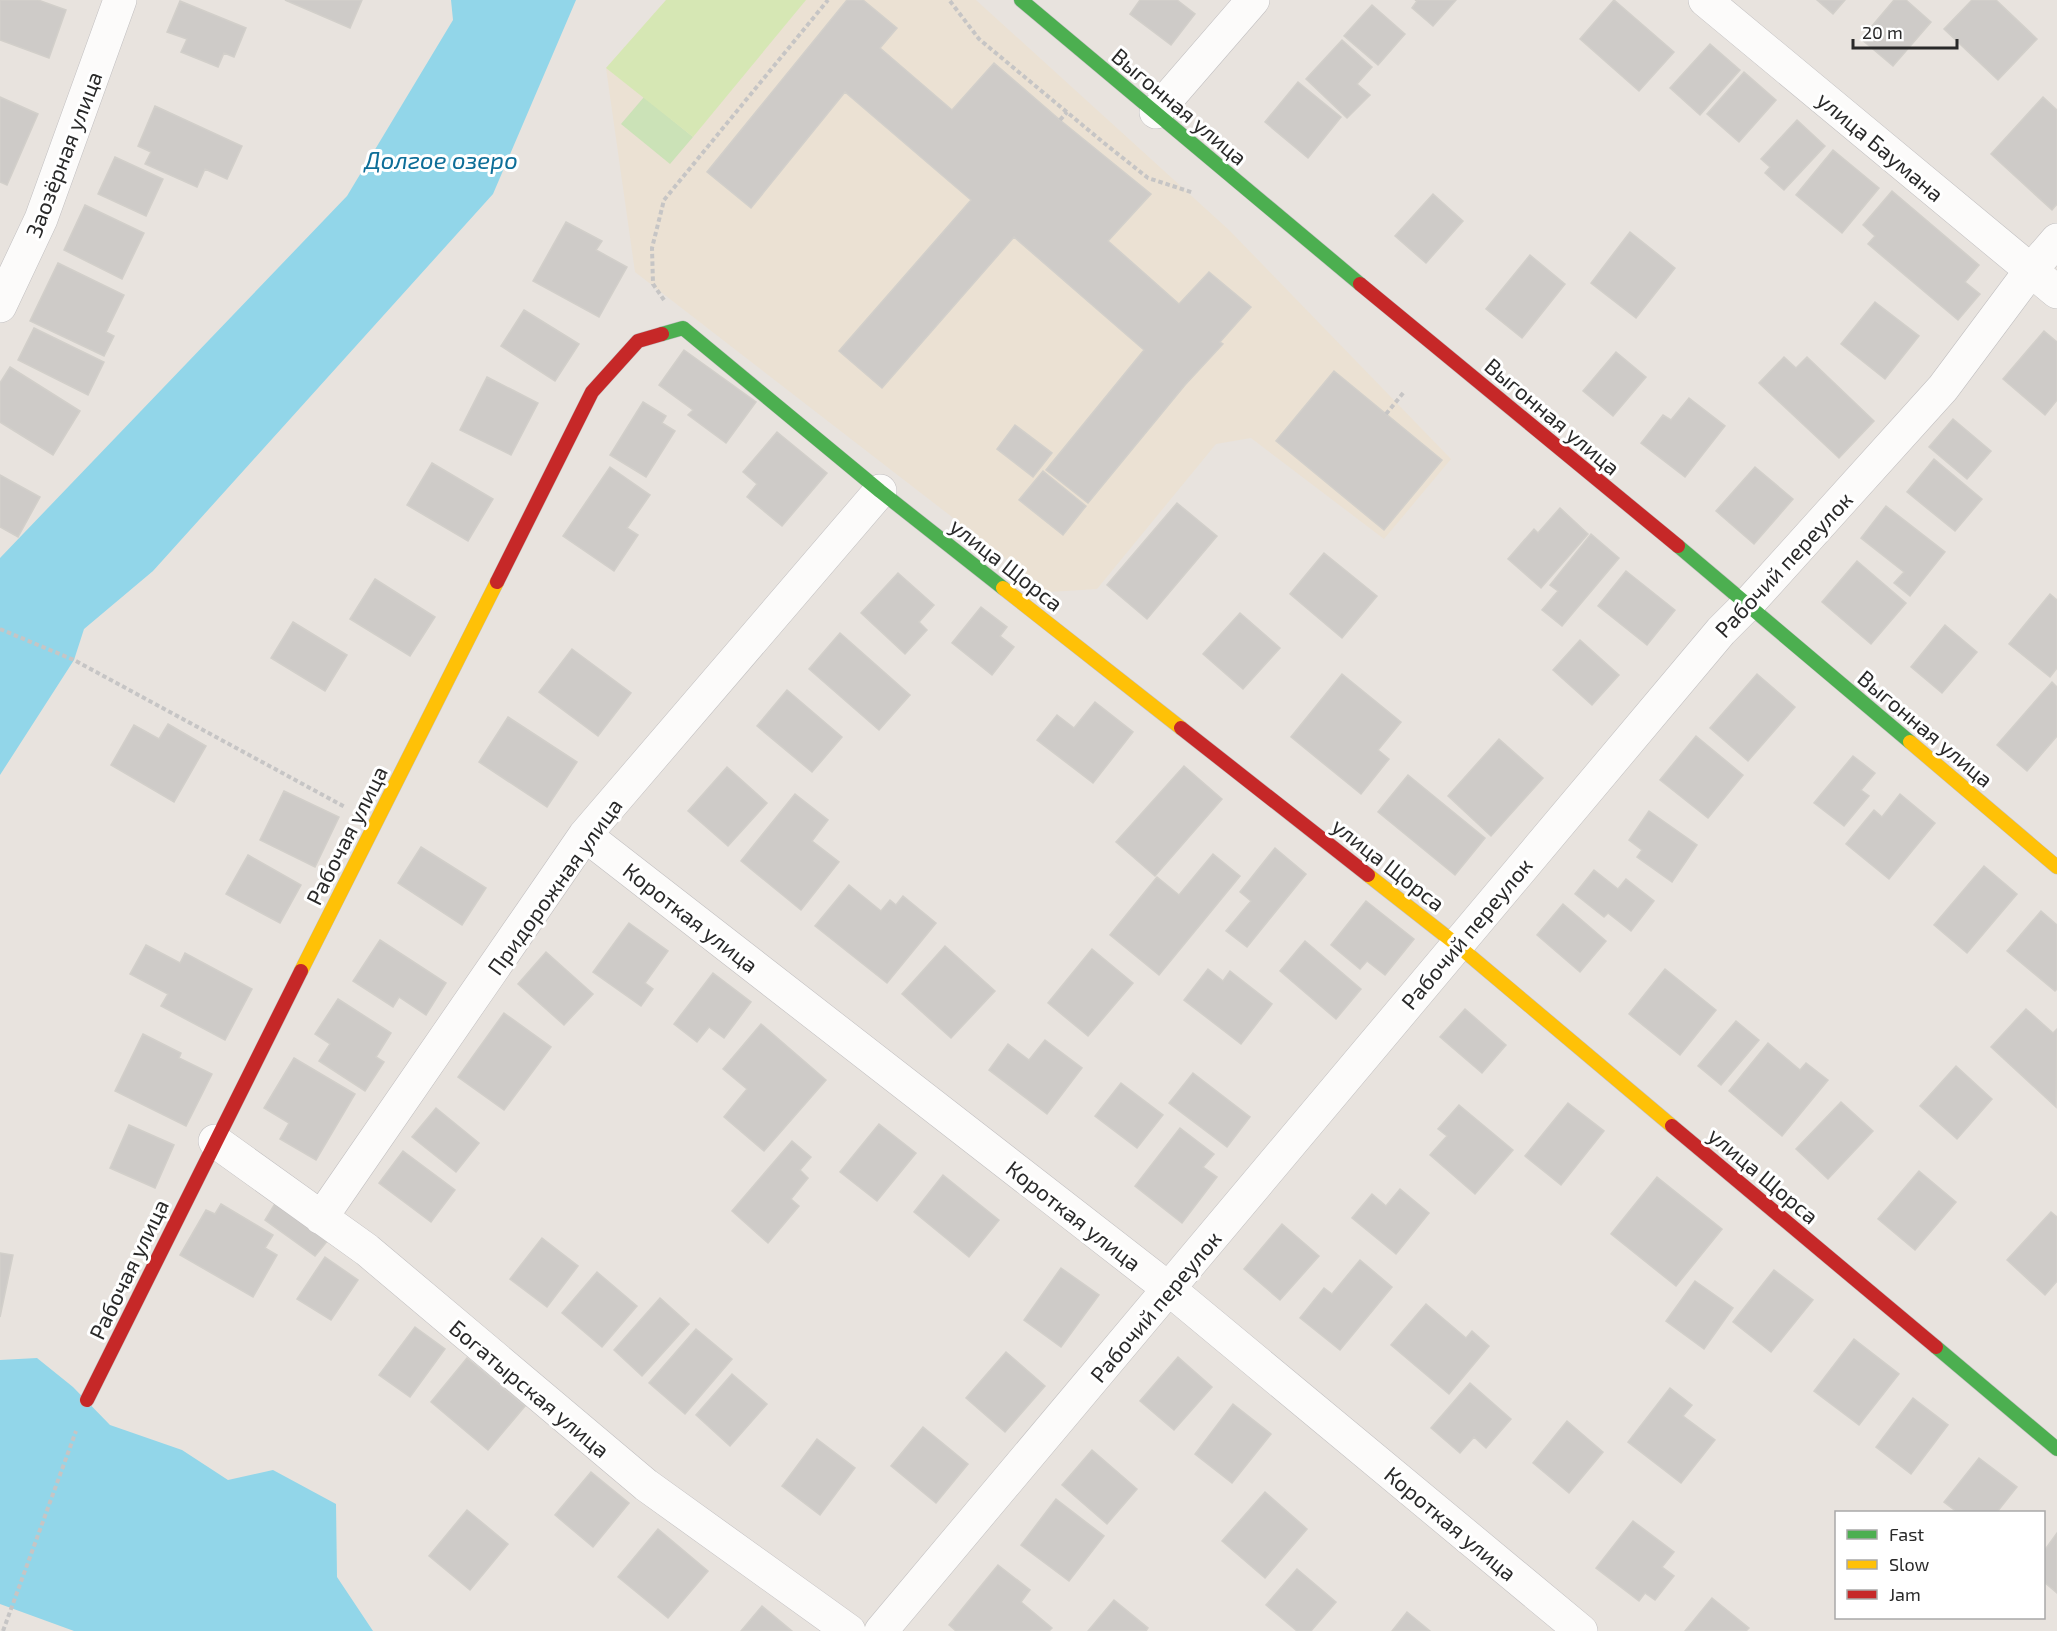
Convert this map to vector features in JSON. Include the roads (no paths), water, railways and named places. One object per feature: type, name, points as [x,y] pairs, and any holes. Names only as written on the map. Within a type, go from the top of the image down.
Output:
[{"type":"street","name":"Заозёрная улица","points":[[0,306],[41,219],[120,0]]},
{"type":"street","name":"Выгонная улица","points":[[1021,0],[1240,185],[1748,604],[2057,867]]},
{"type":"street","points":[[1156,112],[1253,0]]},
{"type":"street","name":"улица Баумана","points":[[1705,0],[2057,292]]},
{"type":"street","name":"Рабочий переулок","points":[[881,1631],[1720,631],[1748,604],[1943,388],[2031,270],[2057,240]]},
{"type":"street","name":"улица Щорса","points":[[683,328],[880,491],[1456,944],[2057,1449]]},
{"type":"street","name":"Рабочая улица","points":[[87,1400],[592,392],[638,341],[683,328]]},
{"type":"street","name":"Придорожная улица","points":[[321,1218],[585,835],[880,491]]},
{"type":"street","name":"Короткая улица","points":[[585,835],[1169,1289],[1581,1631]]},
{"type":"street","name":"Богатырская улица","points":[[215,1141],[367,1250],[646,1485],[849,1631]]},
{"type":"water","name":"Долгое озеро","points":[[451,0],[576,0],[493,194],[153,571],[84,629],[74,660],[0,775],[0,558],[347,196],[453,20]]},
{"type":"water","points":[[37,1358],[73,1387],[110,1425],[182,1450],[228,1480],[273,1470],[336,1504],[337,1577],[373,1631],[74,1631],[0,1604],[0,1360]]}]
